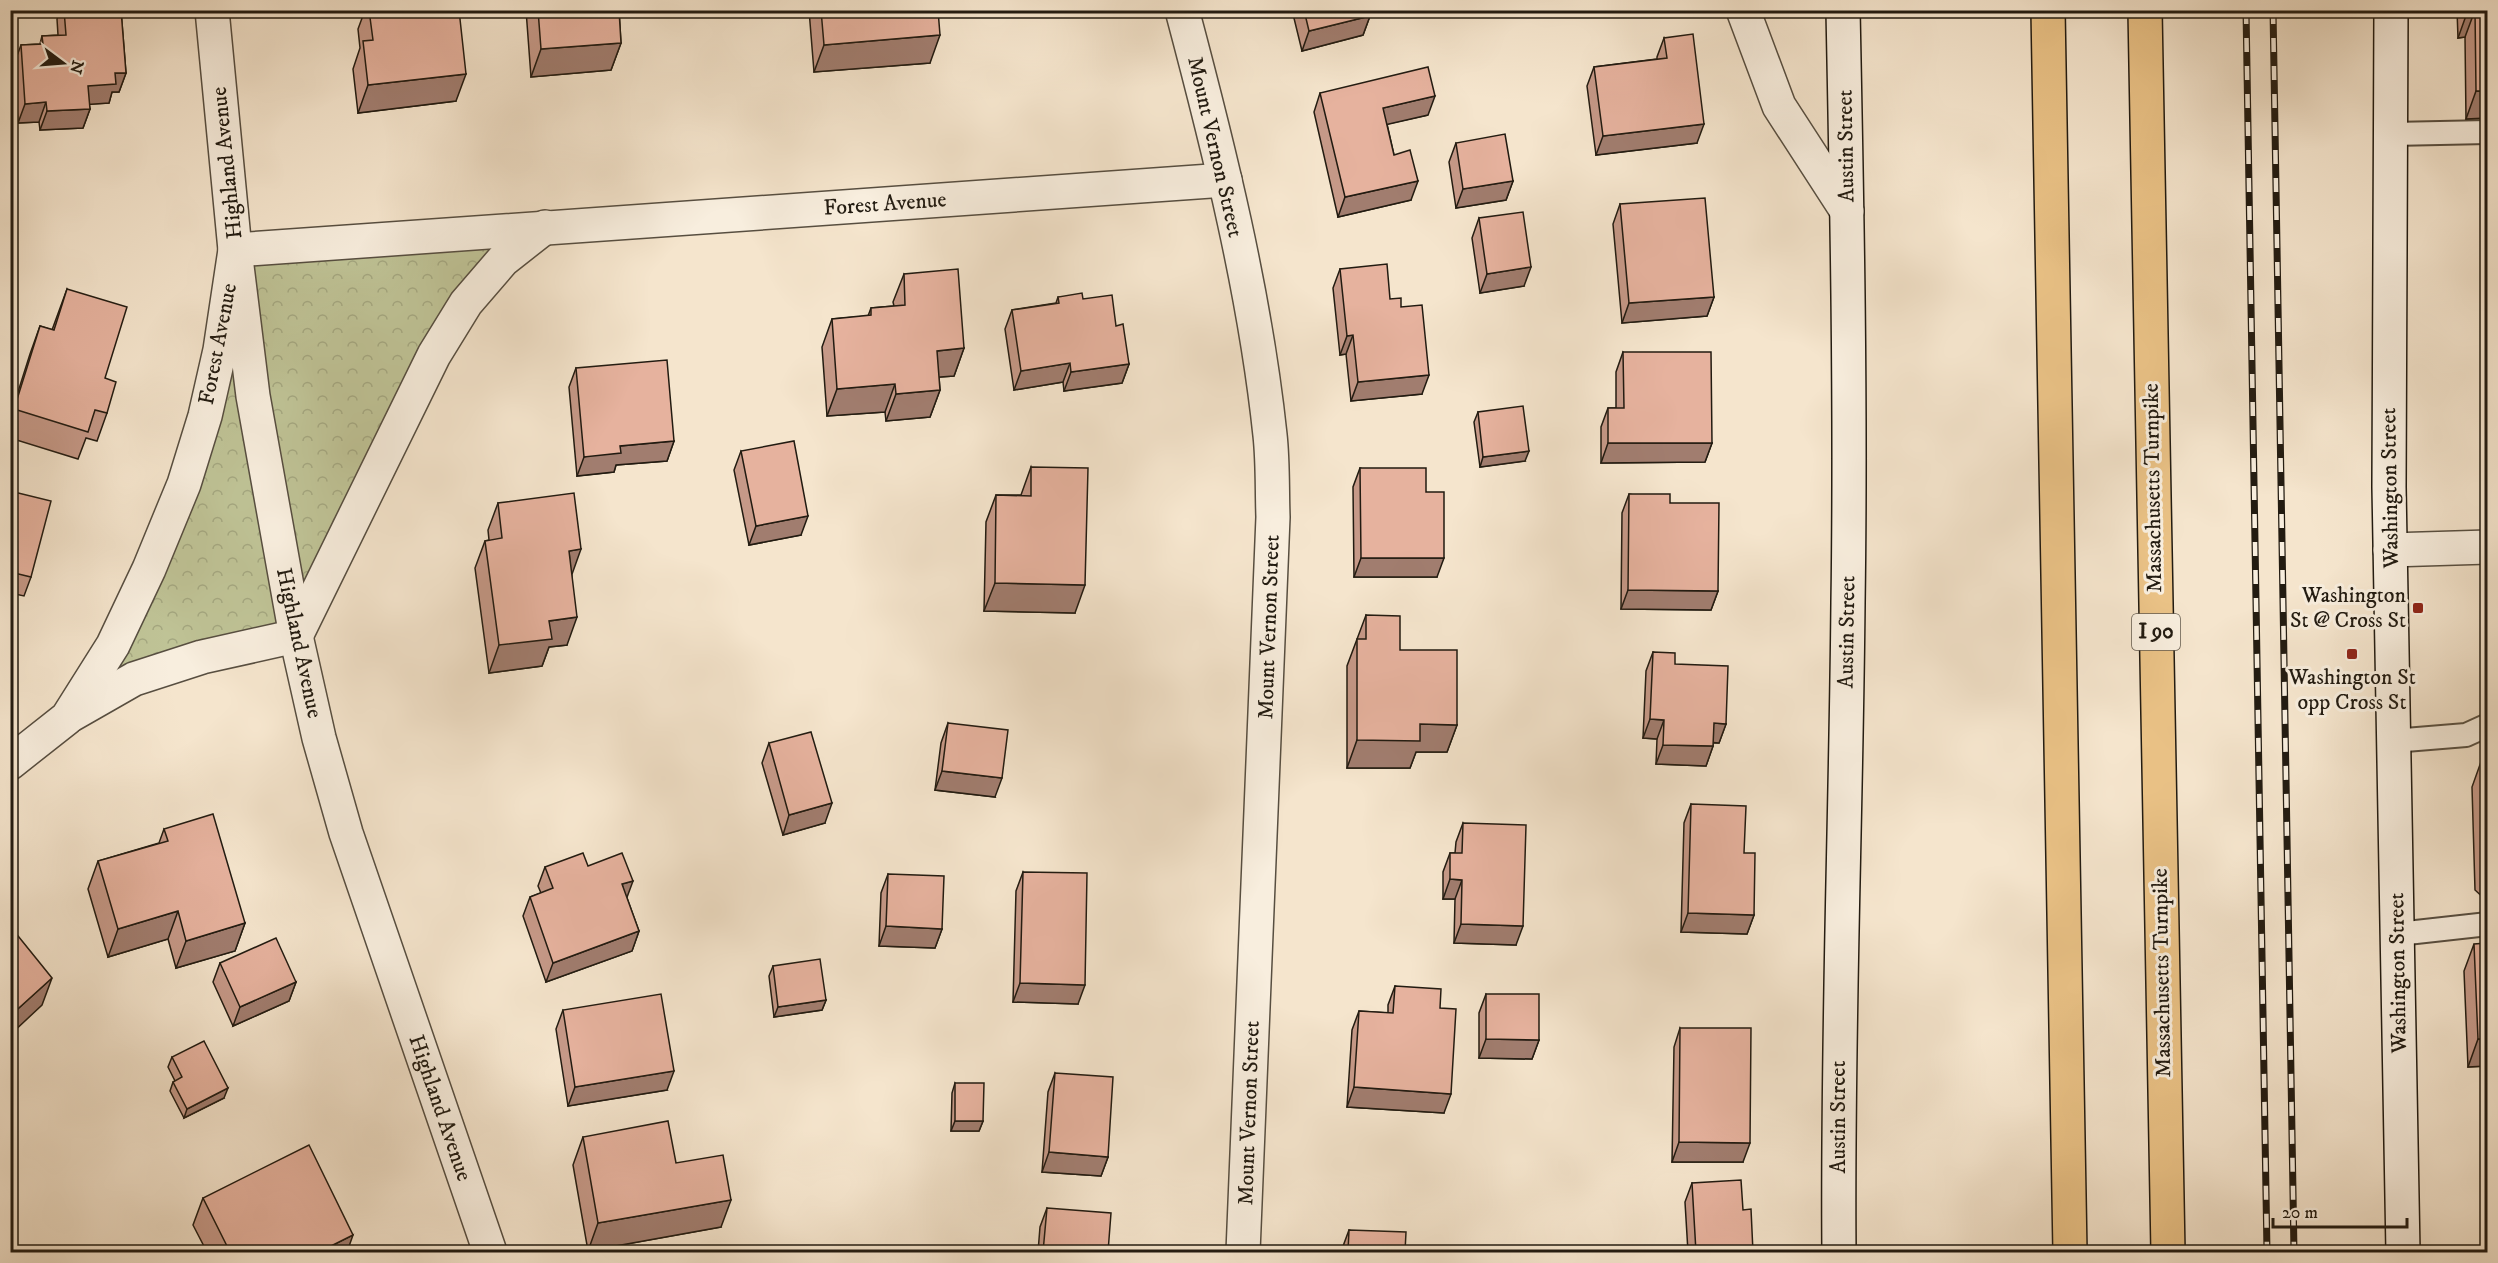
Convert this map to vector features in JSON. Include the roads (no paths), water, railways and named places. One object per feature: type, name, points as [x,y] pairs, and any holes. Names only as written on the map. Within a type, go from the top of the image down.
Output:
[{"type":"highway","points":[[2048,10],[2070,1252]]},
{"type":"highway","name":"Massachusetts Turnpike","points":[[2145,10],[2168,1252]]},
{"type":"street","name":"Highland Avenue","points":[[212,10],[235,250],[253,396],[296,636],[319,738],[346,833],[490,1252]]},
{"type":"street","name":"Mount Vernon Street","points":[[1182,10],[1225,180],[1262,368],[1270,438],[1273,517],[1243,1252]]},
{"type":"street","points":[[1743,10],[1779,106],[1847,212]]},
{"type":"street","name":"Austin Street","points":[[1839,1252],[1839,1049],[1848,604],[1847,212],[1843,10]]},
{"type":"street","name":"Washington Street","points":[[2391,10],[2390,550],[2403,1252]]},
{"type":"street","name":"Forest Avenue","points":[[67,718],[113,645],[149,569],[184,484],[205,416],[217,361],[235,250],[1225,180]]},
{"type":"street","points":[[296,636],[434,355],[466,303],[503,260],[544,227]]},
{"type":"street","points":[[2390,550],[2487,547]]},
{"type":"street","name":"Forest Avenue","points":[[10,763],[67,718],[134,679],[202,657],[296,636]]},
{"type":"lane","points":[[2392,134],[2487,132]]},
{"type":"lane","points":[[2393,741],[2466,735],[2487,724]]},
{"type":"lane","points":[[2398,934],[2487,924]]},
{"type":"railway","points":[[2246,10],[2267,1252]]},
{"type":"railway","points":[[2273,10],[2294,1252]]},
{"type":"place","name":"Washington St @ Cross St","points":[[2418,608]]},
{"type":"place","name":"Washington St opp Cross St","points":[[2352,654]]}]
